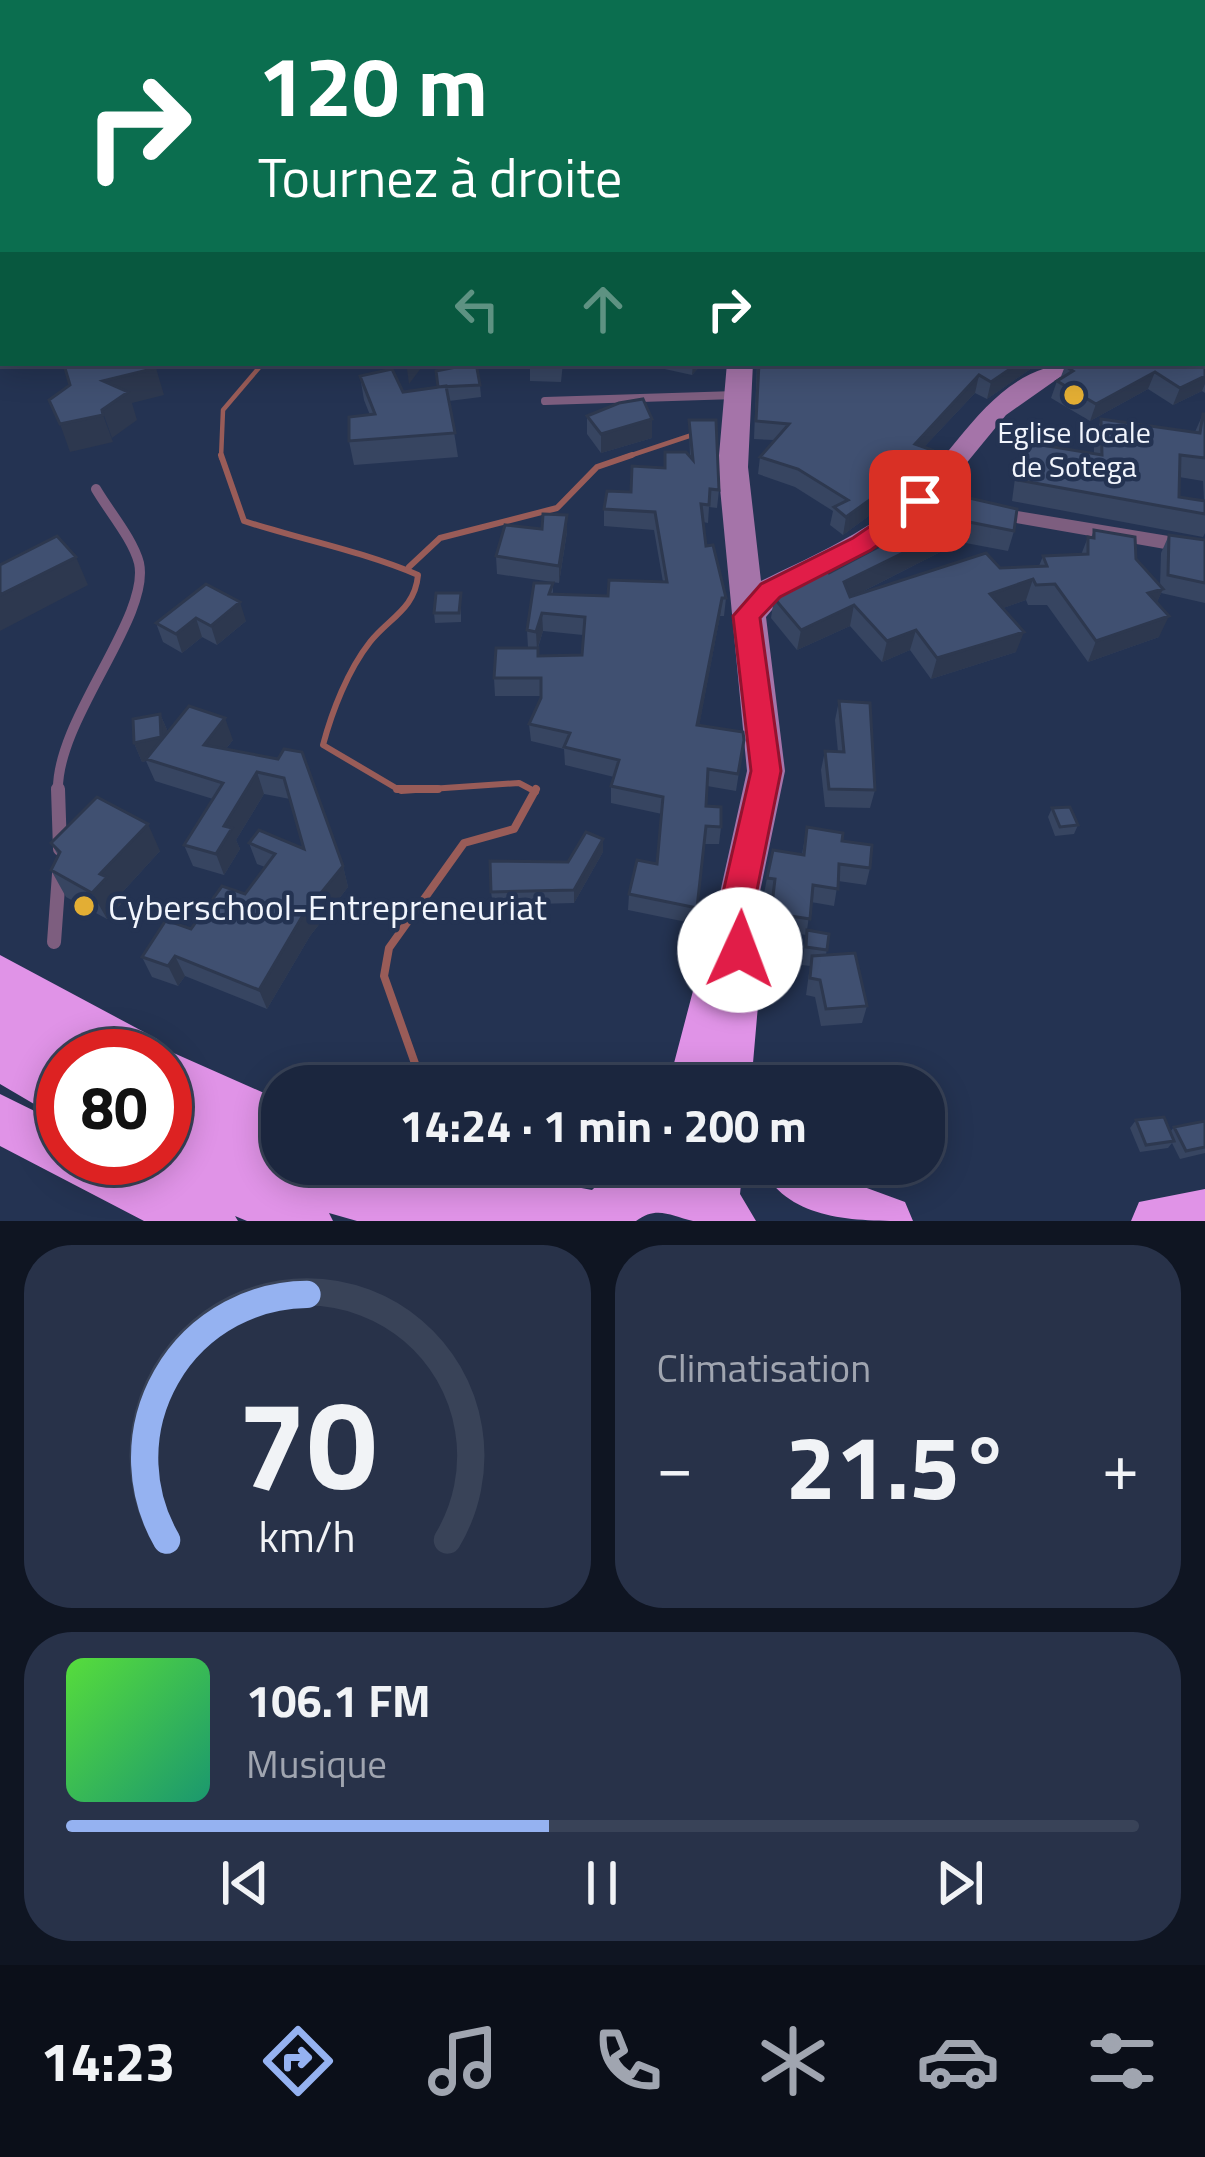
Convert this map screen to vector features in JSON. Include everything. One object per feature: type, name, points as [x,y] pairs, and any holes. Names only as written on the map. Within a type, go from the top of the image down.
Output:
[{"type":"highway","points":[[726,1065],[726,999],[736,910]]},
{"type":"highway","points":[[0,976],[93,1029]]},
{"type":"highway","points":[[680,1065],[726,999]]},
{"type":"highway","points":[[701,1065],[726,999]]},
{"type":"highway","points":[[726,999],[743,1065]]},
{"type":"highway","points":[[0,1012],[36,1035]]},
{"type":"highway","points":[[0,1056],[36,1079]]},
{"type":"highway","points":[[192,1082],[261,1117]]},
{"type":"highway","points":[[0,1119],[36,1139]]},
{"type":"highway","points":[[192,1125],[314,1182],[444,1221]]},
{"type":"highway","points":[[192,1169],[306,1221]]},
{"type":"highway","points":[[520,1185],[626,1198],[671,1184],[720,1195]]},
{"type":"highway","points":[[123,1185],[207,1220]]},
{"type":"highway","points":[[811,1185],[829,1200],[886,1221]]},
{"type":"highway","points":[[1157,1221],[1205,1214]]},
{"type":"street","points":[[736,910],[766,771],[740,549],[734,413],[740,366]]},
{"type":"street","points":[[746,616],[771,590],[880,533],[920,501],[996,409],[1062,366]]},
{"type":"street","points":[[920,501],[1205,549]]},
{"type":"street","points":[[740,549],[763,571],[812,569]]},
{"type":"lane","points":[[544,401],[734,413]]},
{"type":"lane","points":[[54,942],[58,771],[74,724],[136,596],[139,563],[96,489]]},
{"type":"building","points":[[64,366],[156,368],[103,381],[128,392],[102,410],[103,415],[60,424],[49,400],[70,385]]},
{"type":"building","points":[[477,366],[480,385],[438,387],[436,371]]},
{"type":"building","points":[[759,366],[1015,366],[991,382],[979,375],[915,444],[932,450],[921,463],[846,517],[834,507],[848,500],[798,469],[760,457],[789,424],[756,421]]},
{"type":"building","points":[[1065,366],[1205,366],[1205,376],[1180,388],[1155,372],[1096,404],[1057,381],[1073,371]]},
{"type":"building","points":[[392,369],[403,392],[446,386],[455,433],[349,441],[349,417],[375,414],[360,376]]},
{"type":"building","points":[[643,399],[652,419],[601,434],[587,416],[619,403]]},
{"type":"building","points":[[1203,414],[1205,458],[1180,455],[1179,497],[1205,501],[1205,514],[1018,480],[1024,442],[1102,455],[1101,419],[1200,433]]},
{"type":"building","points":[[689,420],[716,420],[719,490],[710,489],[709,505],[701,504],[706,546],[713,545],[726,598],[722,598],[697,725],[743,732],[744,740],[738,774],[708,769],[706,806],[721,807],[721,827],[706,826],[697,908],[629,894],[637,860],[657,864],[663,797],[611,786],[619,760],[564,747],[570,733],[529,724],[541,698],[541,678],[494,678],[496,648],[538,648],[538,656],[582,655],[585,617],[542,613],[536,632],[527,630],[534,583],[553,583],[549,594],[608,596],[609,580],[667,582],[655,512],[604,509],[607,491],[631,492],[632,466],[665,468],[665,452],[686,452],[693,460]]},
{"type":"building","points":[[965,497],[1017,509],[1014,531],[954,519],[960,525],[844,582],[850,597],[986,553],[1000,568],[1047,566],[1043,556],[1088,554],[1088,537],[1094,538],[1094,530],[1135,537],[1136,559],[1163,589],[1148,593],[1169,616],[1096,641],[1055,584],[1036,585],[1033,579],[990,594],[1024,632],[937,658],[916,630],[887,641],[854,605],[801,630],[774,598],[788,581],[821,565],[829,573],[901,535],[891,527],[927,502],[944,510]]},
{"type":"building","points":[[543,514],[567,515],[559,566],[496,556],[505,525],[542,529]]},
{"type":"building","points":[[1169,535],[1205,540],[1205,583],[1168,575]]},
{"type":"building","points":[[57,536],[76,557],[0,595],[0,565]]},
{"type":"building","points":[[206,584],[240,602],[211,626],[196,618],[176,634],[156,623]]},
{"type":"building","points":[[436,593],[461,593],[459,613],[434,613]]},
{"type":"building","points":[[839,701],[870,703],[875,790],[829,789],[825,751],[844,752]]},
{"type":"building","points":[[189,706],[225,718],[204,745],[278,759],[284,749],[302,752],[343,866],[303,915],[259,990],[175,956],[168,966],[142,957],[166,920],[191,929],[222,886],[245,894],[275,854],[249,843],[259,830],[304,849],[284,778],[257,772],[224,826],[232,828],[216,854],[184,845],[223,783],[146,759]]},
{"type":"building","points":[[160,714],[161,737],[134,743],[133,719]]},
{"type":"building","points":[[97,797],[148,824],[100,874],[107,877],[92,893],[51,870],[60,852],[51,843]]},
{"type":"building","points":[[1070,807],[1078,825],[1060,827],[1052,808]]},
{"type":"building","points":[[807,827],[843,833],[842,841],[872,845],[870,868],[839,864],[838,889],[813,885],[810,919],[771,913],[775,879],[767,878],[773,850],[804,855]]},
{"type":"building","points":[[586,832],[603,839],[574,890],[491,892],[490,861],[568,862]]},
{"type":"building","points":[[807,930],[829,934],[827,950],[806,947]]},
{"type":"building","points":[[855,953],[867,1006],[826,1009],[820,980],[810,978],[812,956]]},
{"type":"building","points":[[1164,1117],[1174,1141],[1146,1145],[1136,1120]]},
{"type":"building","points":[[1205,1121],[1205,1147],[1186,1151],[1174,1127]]},
{"type":"waterway","points":[[221,455],[223,410],[260,366]]},
{"type":"waterway","points":[[632,455],[695,434]]},
{"type":"waterway","points":[[221,455],[244,521],[418,575],[407,605],[370,642],[355,665],[323,745],[398,789]]},
{"type":"waterway","points":[[409,567],[440,538],[557,508],[597,467],[632,455]]},
{"type":"waterway","points":[[623,458],[632,455]]},
{"type":"waterway","points":[[430,789],[519,783],[535,791]]},
{"type":"waterway","points":[[398,789],[430,789]]},
{"type":"waterway","points":[[398,789],[430,789]]},
{"type":"waterway","points":[[430,789],[438,789]]},
{"type":"waterway","points":[[416,1065],[384,976],[389,948],[464,843],[514,829],[535,791]]},
{"type":"place","name":"Eglise locale de Sotega","points":[[1074,395]]},
{"type":"place","name":"Cyberschool-Entrepreneuriat","points":[[84,906]]},
{"type":"route","points":[[740,950],[736,910],[754,844],[766,771],[764,725],[746,616],[771,590],[862,544],[920,501]]}]
